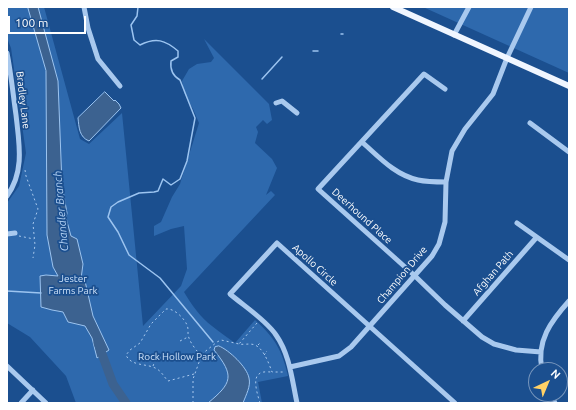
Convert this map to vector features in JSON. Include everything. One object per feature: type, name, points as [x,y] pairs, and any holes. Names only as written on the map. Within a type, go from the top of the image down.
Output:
[{"type":"main road","points":[[393,7],[569,86]]},
{"type":"street","points":[[84,7],[88,28],[98,59],[120,86]]},
{"type":"street","points":[[454,35],[469,7]]},
{"type":"street","name":"Champion Drive","points":[[290,367],[339,356],[351,347],[432,256],[443,232],[446,211],[446,182],[452,151],[465,129],[493,94],[507,58],[532,7]]},
{"type":"street","name":"Bradley Lane","points":[[7,53],[12,78],[20,146],[17,177],[7,196]]},
{"type":"street","name":"Deerhound Place","points":[[445,89],[424,74],[318,189],[482,337],[494,344],[516,350],[541,352]]},
{"type":"street","points":[[276,103],[282,101],[296,113]]},
{"type":"street","points":[[530,123],[569,152]]},
{"type":"street","points":[[362,142],[400,173],[418,180],[446,182]]},
{"type":"street","points":[[517,223],[536,238],[569,260]]},
{"type":"street","points":[[7,234],[17,235]]},
{"type":"street","name":"Afghan Path","points":[[463,321],[536,238]]},
{"type":"street","name":"Apollo Circle","points":[[297,403],[290,367],[284,347],[276,334],[267,325],[230,294],[278,244],[455,403]]},
{"type":"street","points":[[540,362],[543,340],[549,327],[554,318],[569,301]]},
{"type":"street","points":[[7,366],[46,403]]},
{"type":"street","points":[[21,403],[33,390]]},
{"type":"path","points":[[25,170],[38,209],[33,224],[33,258]]},
{"type":"path","points":[[17,235],[34,239]]},
{"type":"path","points":[[194,374],[168,381],[158,370],[153,367],[129,360],[126,355],[140,343],[151,324],[166,309],[172,309],[186,323],[189,337],[201,356]]},
{"type":"path","points":[[239,344],[257,323]]},
{"type":"path","points":[[180,341],[189,337]]},
{"type":"path","points":[[193,403],[194,374],[201,356],[221,340],[256,346],[264,355],[272,372]]},
{"type":"path","points":[[256,346],[260,343],[259,341]]},
{"type":"path","points":[[264,355],[267,352],[266,350]]},
{"type":"path","points":[[153,367],[155,361],[161,358]]},
{"type":"path","points":[[260,403],[255,381],[257,375],[262,373],[285,372]]},
{"type":"green space","points":[[7,7],[44,7],[80,139],[89,144],[122,113],[143,326],[181,286],[187,269],[184,226],[171,229],[154,236],[154,226],[161,222],[172,197],[180,184],[199,123],[184,93],[182,81],[189,69],[197,64],[211,62],[214,58],[204,39],[269,104],[272,120],[267,124],[263,120],[256,127],[258,132],[255,143],[272,159],[277,168],[266,195],[271,191],[275,195],[184,292],[193,306],[208,323],[235,343],[255,320],[273,339],[283,359],[288,376],[258,382],[262,403],[76,403],[66,376],[30,337],[7,323],[7,203],[19,186],[26,153],[11,48],[7,38]]},
{"type":"green space","points":[[423,7],[569,7],[569,73]]},
{"type":"water","points":[[28,7],[38,7],[58,81],[62,185],[67,213],[66,218],[71,236],[77,239],[83,264],[81,279],[85,281],[93,316],[109,350],[97,358],[92,338],[85,326],[68,322],[63,312],[41,307],[40,276],[58,276],[53,267],[47,235],[46,71]]},
{"type":"water","points":[[105,92],[119,104],[121,108],[89,141],[81,134],[78,118]]},
{"type":"water","points":[[219,346],[228,351],[237,359],[248,374],[248,390],[243,403],[208,403],[222,390],[228,379],[228,373],[225,366],[214,350],[215,347]]},
{"type":"waterway","points":[[138,7],[137,16],[131,25],[134,40],[140,45],[156,40],[169,44],[178,51],[178,57],[171,61],[171,67],[174,74],[180,80],[195,118],[187,161],[180,179],[171,185],[163,179],[158,191],[139,193],[118,202],[111,207],[108,217],[118,232],[129,255],[160,278],[213,342]]},
{"type":"waterway","points":[[313,51],[318,51]]},
{"type":"waterway","points":[[262,79],[282,57]]},
{"type":"waterway","points":[[7,291],[41,293]]},
{"type":"waterway","name":"Chandler Branch","points":[[98,343],[113,384],[126,403]]},
{"type":"park label","name":"Jester Farms Park","points":[[73,284]]},
{"type":"park label","name":"Rock Hollow Park","points":[[177,357]]}]
